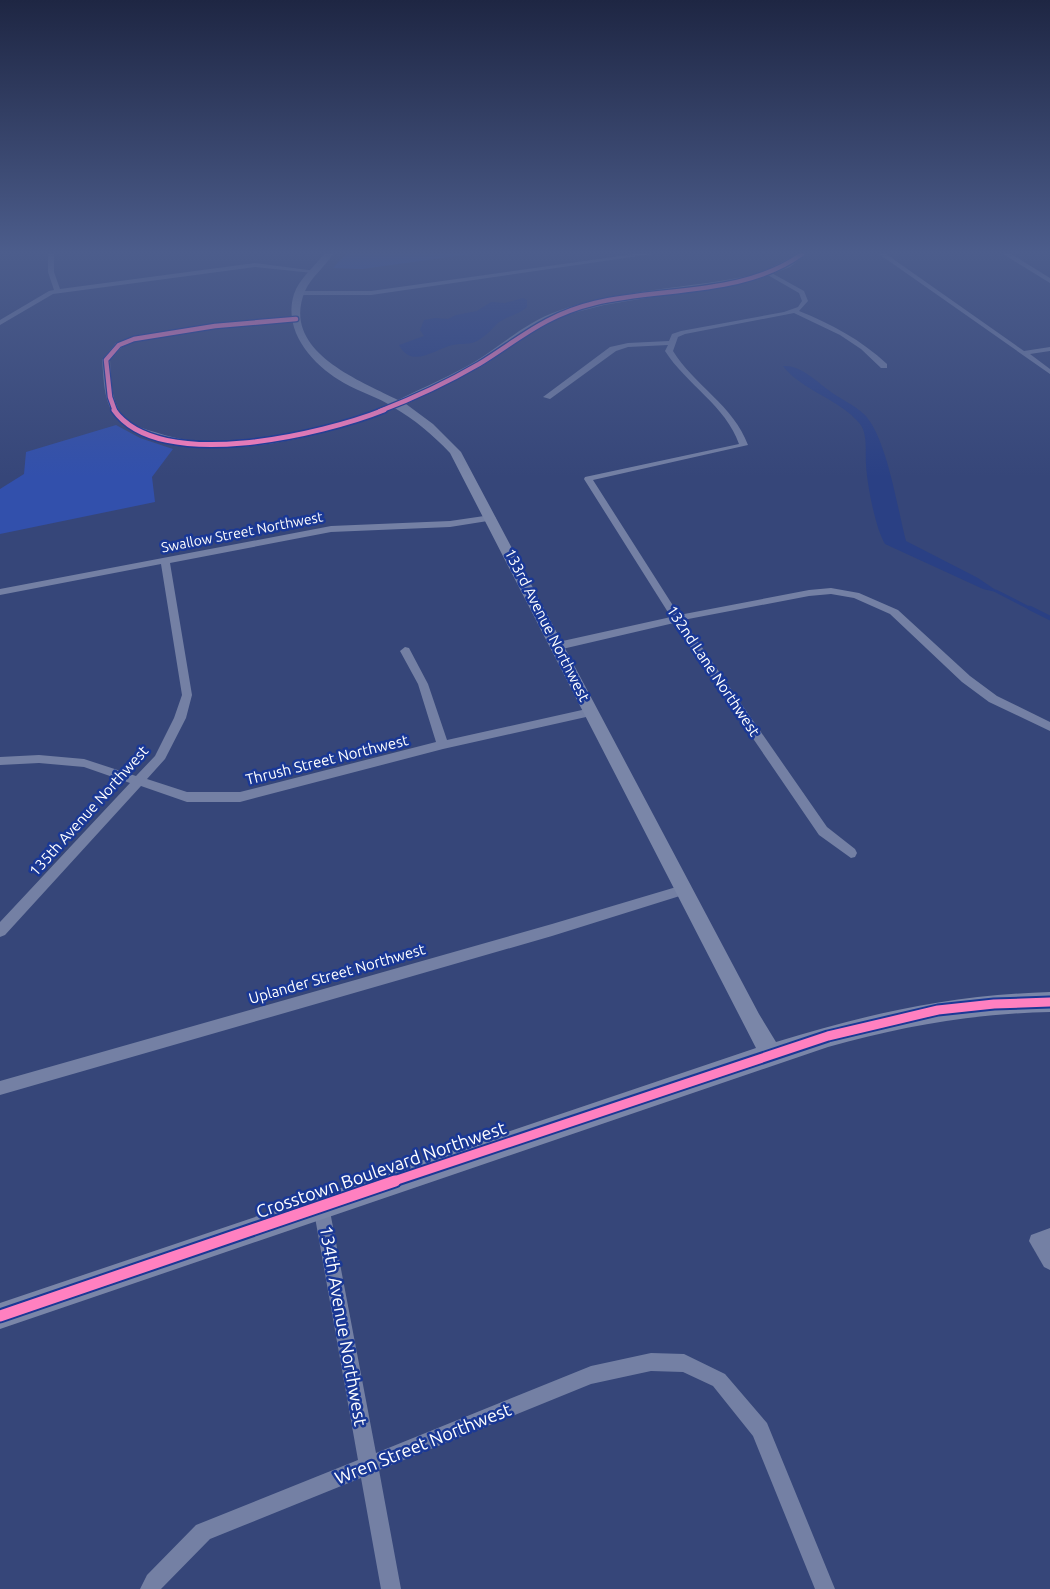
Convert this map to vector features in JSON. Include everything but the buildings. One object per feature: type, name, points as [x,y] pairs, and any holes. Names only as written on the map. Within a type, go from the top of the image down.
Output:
[{"type":"street","points":[[218,328],[142,337],[119,345],[106,360],[109,395],[118,415],[153,435],[178,443],[235,444],[294,436],[367,417],[398,404],[478,364],[532,328]]},
{"type":"street","name":"133rd Avenue Northwest","points":[[300,328],[306,344],[323,363],[348,381],[398,404],[430,427],[455,452],[558,646],[751,1021],[772,1055]]},
{"type":"street","points":[[547,397],[613,349],[628,345],[672,343],[675,336],[696,328]]},
{"type":"street","points":[[835,328],[855,340],[885,366]]},
{"type":"street","points":[[988,328],[1050,372]]},
{"type":"street","name":"132nd Lane Northwest","points":[[672,343],[669,351],[672,359],[730,421],[744,445],[588,479],[677,619],[823,831],[851,853]]},
{"type":"street","points":[[1023,353],[1050,349]]},
{"type":"street","name":"Swallow Street Northwest","points":[[0,592],[331,529],[450,524],[491,518]]},
{"type":"street","name":"135th Avenue Northwest","points":[[0,931],[159,759],[180,718],[187,695],[165,560]]},
{"type":"street","points":[[558,646],[677,619],[808,593],[831,591],[863,597],[894,612],[966,680],[993,699],[1050,727]]},
{"type":"street","points":[[405,651],[423,684],[444,745]]},
{"type":"street","name":"Thrush Street Northwest","points":[[0,761],[39,759],[84,763],[187,798],[240,797],[444,745],[591,711]]},
{"type":"street","name":"Uplander Street Northwest","points":[[0,1088],[552,930],[683,890]]},
{"type":"street","name":"Crosstown Boulevard Northwest","points":[[0,1316],[321,1206],[858,1028],[954,1008],[1050,1002]]},
{"type":"street","name":"134th Avenue Northwest","points":[[321,1206],[391,1589]]},
{"type":"street","points":[[1044,1239],[1050,1261]]},
{"type":"street","name":"Wren Street Northwest","points":[[150,1589],[153,1582],[203,1532],[591,1375],[651,1362],[684,1364],[719,1380],[760,1430],[825,1589]]},
{"type":"shaded area","points":[[421,328],[493,328],[474,342],[453,345],[424,356],[411,356],[399,345],[424,336]]},
{"type":"shaded area","points":[[783,366],[806,373],[861,411],[873,426],[885,456],[906,541],[978,578],[1000,593],[983,589],[885,544],[878,527],[870,494],[863,428],[852,415],[800,382]]},
{"type":"shaded area","points":[[116,425],[140,438],[173,449],[152,477],[155,502],[0,534],[0,489],[24,474],[26,452]]},
{"type":"waterway","points":[[996,591],[1033,610]]},
{"type":"waterway","points":[[1030,608],[1050,618]]},
{"type":"cycle path","points":[[202,328],[134,339],[119,345],[106,360],[108,390],[119,416],[144,433],[177,442],[215,444],[256,442],[297,435],[336,426],[398,404],[470,369],[531,328]]},
{"type":"cycle path","points":[[0,1316],[828,1036],[938,1010],[994,1004],[1050,1002]]}]
